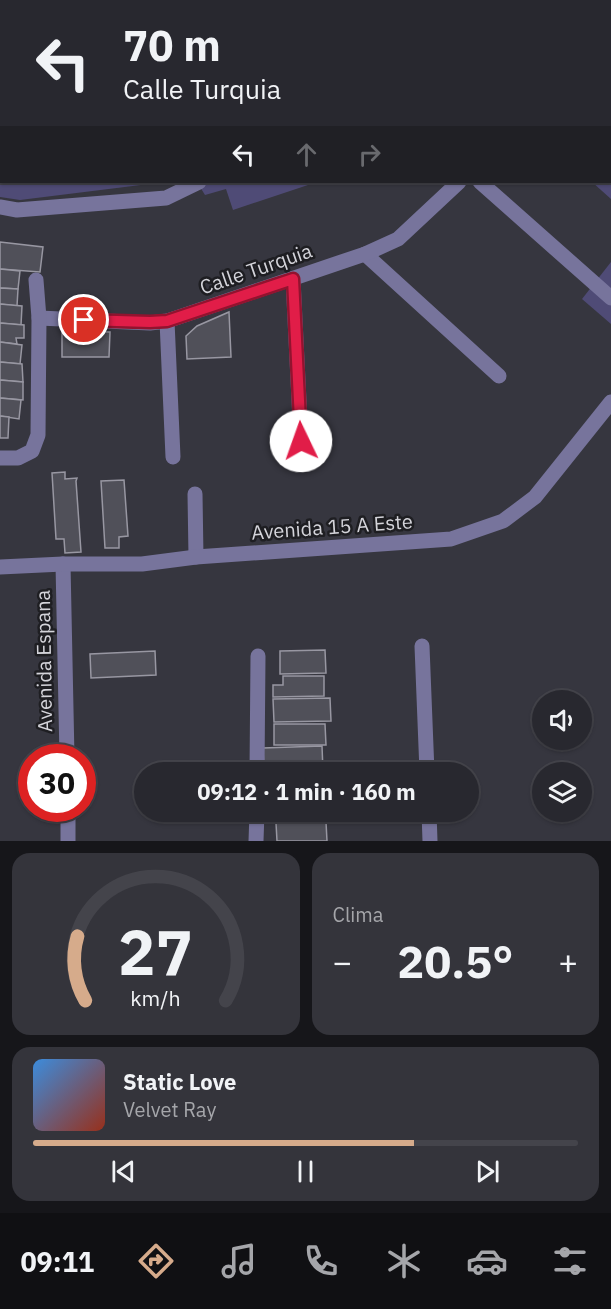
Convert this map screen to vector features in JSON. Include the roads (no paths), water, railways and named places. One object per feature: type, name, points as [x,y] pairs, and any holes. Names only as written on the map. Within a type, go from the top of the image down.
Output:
[{"type":"street","points":[[0,207],[18,210],[166,198],[197,183]]},
{"type":"street","name":"Calle Turquia","points":[[39,318],[167,321],[364,255],[398,239],[458,183]]},
{"type":"street","points":[[481,183],[611,297]]},
{"type":"street","points":[[364,255],[499,376]]},
{"type":"street","points":[[293,279],[301,441]]},
{"type":"street","points":[[0,458],[18,458],[32,451],[38,435],[39,318],[36,280]]},
{"type":"street","points":[[167,321],[173,457]]},
{"type":"street","name":"Avenida 15 A Este","points":[[0,567],[142,564],[196,557],[451,539],[503,521],[535,497],[611,402]]},
{"type":"street","points":[[195,494],[196,557]]},
{"type":"street","name":"Avenida Espana","points":[[63,564],[67,744]]},
{"type":"street","points":[[422,646],[428,762]]},
{"type":"street","points":[[257,762],[258,656]]},
{"type":"street","points":[[68,822],[68,841]]},
{"type":"street","points":[[256,841],[257,822]]},
{"type":"street","points":[[429,822],[430,841]]}]
